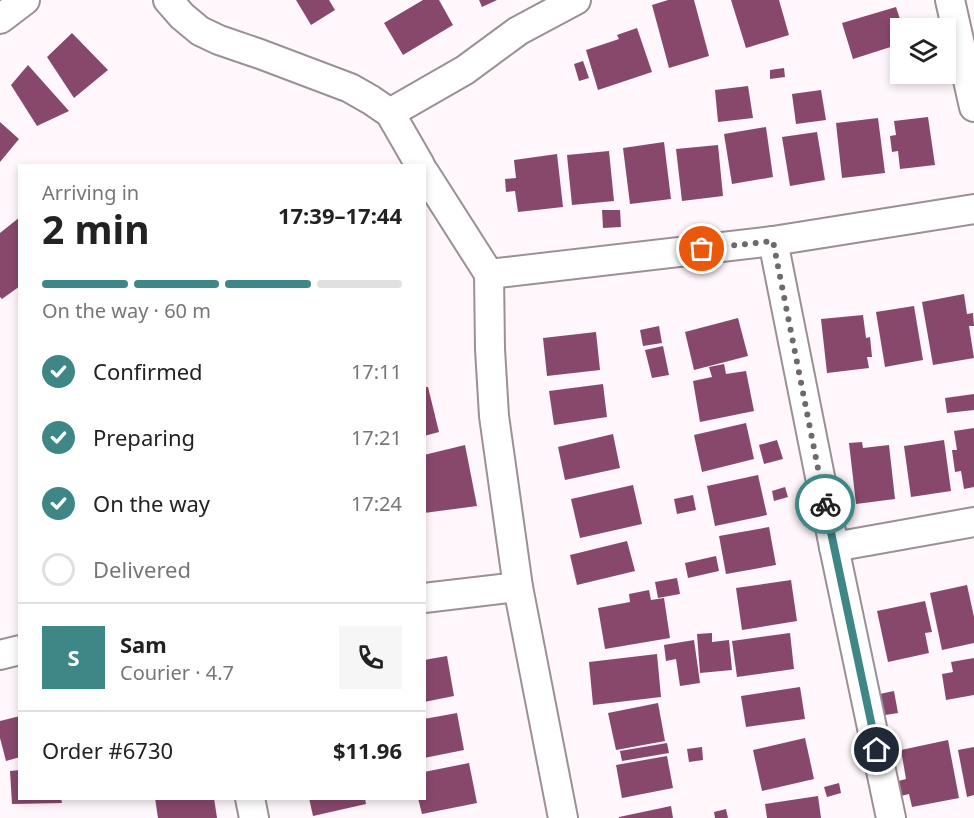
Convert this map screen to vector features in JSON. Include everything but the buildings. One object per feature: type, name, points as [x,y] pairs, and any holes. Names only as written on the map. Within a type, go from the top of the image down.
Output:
[{"type":"street","points":[[0,19],[25,0]]},
{"type":"street","points":[[168,0],[200,31],[350,88],[371,100],[390,113],[419,164]]},
{"type":"street","points":[[390,113],[465,70],[518,31],[576,0]]},
{"type":"street","points":[[950,0],[974,107]]},
{"type":"street","points":[[426,175],[489,274],[494,416],[519,587],[563,818]]},
{"type":"street","points":[[489,274],[773,241],[974,209]]},
{"type":"street","points":[[773,241],[891,818]]},
{"type":"street","points":[[834,547],[974,522]]},
{"type":"street","points":[[426,598],[519,587]]},
{"type":"street","points":[[0,655],[18,650]]},
{"type":"street","points":[[250,800],[254,818]]},
{"type":"way so far","points":[[702,249],[773,241],[825,504]]},
{"type":"route","points":[[825,504],[877,750]]}]
